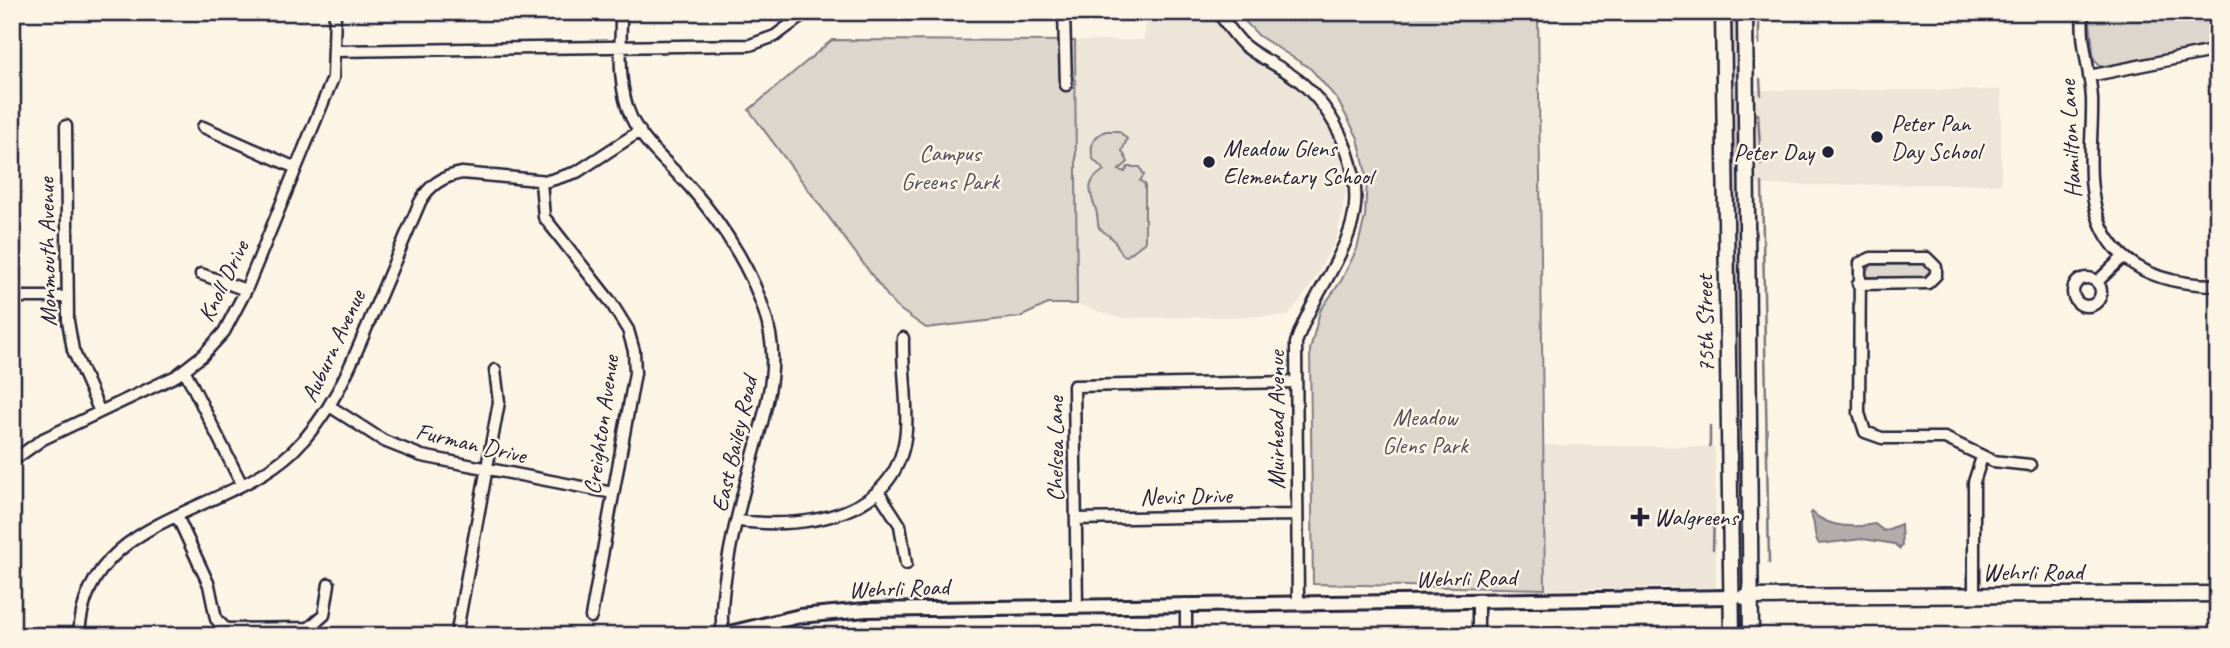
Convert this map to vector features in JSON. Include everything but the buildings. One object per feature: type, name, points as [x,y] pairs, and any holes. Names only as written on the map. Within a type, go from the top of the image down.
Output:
[{"type":"main road","name":"75th Street","points":[[1723,12],[1732,636]]},
{"type":"main road","name":"75th Street","points":[[1745,12],[1752,636]]},
{"type":"main road","name":"Wehrli Road","points":[[1732,597],[2218,593]]},
{"type":"street","name":"Knoll Drive","points":[[12,461],[33,444],[185,371],[224,332],[246,290],[333,78],[335,12]]},
{"type":"street","name":"East Bailey Road","points":[[621,12],[626,105],[640,131],[720,227],[759,295],[767,321],[773,361],[771,382],[738,521],[723,602],[721,635]]},
{"type":"street","points":[[335,51],[750,45],[775,36],[807,12]]},
{"type":"street","points":[[1064,12],[1066,85]]},
{"type":"street","name":"Muirhead Avenue","points":[[1219,12],[1245,46],[1292,75],[1319,101],[1347,149],[1353,178],[1350,231],[1303,322],[1296,343],[1298,603]]},
{"type":"street","name":"Hamilton Lane","points":[[2083,12],[2089,76],[2094,205],[2104,230],[2123,257],[2161,279],[2190,285],[2218,285]]},
{"type":"street","points":[[2089,76],[2218,50]]},
{"type":"street","name":"Monmouth Avenue","points":[[66,126],[66,297],[73,350],[100,412]]},
{"type":"street","points":[[203,127],[228,141],[296,168]]},
{"type":"street","name":"Auburn Avenue","points":[[79,636],[84,604],[102,567],[128,542],[242,485],[290,454],[331,407],[420,202],[429,188],[449,176],[462,173],[541,182],[577,172],[640,131]]},
{"type":"street","name":"Creighton Avenue","points":[[541,182],[544,217],[623,319],[632,343],[635,373],[591,617]]},
{"type":"street","points":[[2097,282],[2123,257]]},
{"type":"street","points":[[1858,284],[1928,283],[1935,278],[1937,271],[1934,262],[1927,258],[1866,258],[1859,267],[1858,284],[1859,413],[1865,432],[1882,438],[1945,438],[1956,441],[1982,457],[2030,466]]},
{"type":"street","points":[[201,274],[246,290]]},
{"type":"street","points":[[12,298],[66,297]]},
{"type":"street","points":[[738,521],[783,525],[814,522],[855,507],[878,491],[898,461],[906,431],[903,338]]},
{"type":"street","points":[[456,636],[499,401],[495,370]]},
{"type":"street","points":[[185,371],[242,485]]},
{"type":"street","name":"Chelsea Lane","points":[[1077,606],[1074,386],[1295,382]]},
{"type":"street","name":"Furman Drive","points":[[331,407],[402,449],[487,470],[613,493]]},
{"type":"street","points":[[1974,596],[1974,482],[1982,457]]},
{"type":"street","points":[[878,491],[900,525],[906,564]]},
{"type":"street","name":"Nevis Drive","points":[[1076,519],[1296,515]]},
{"type":"street","points":[[177,516],[209,585],[219,631],[309,628],[324,615],[330,584]]},
{"type":"street","name":"Wehrli Road","points":[[721,635],[800,617],[840,612],[1186,604],[1732,597]]},
{"type":"street","points":[[1478,601],[1478,636]]},
{"type":"street","points":[[1186,604],[1186,636]]},
{"type":"shaded area","name":"Meadow Glens Elementary School","points":[[1149,12],[1213,12],[1242,51],[1283,76],[1308,98],[1334,136],[1340,152],[1346,191],[1337,237],[1309,289],[1287,316],[1119,318],[1077,304],[1075,41],[1143,40]]},
{"type":"shaded area","name":"Peter Pan Day School","points":[[1751,90],[2001,90],[2001,184],[1754,185]]},
{"type":"shaded area","points":[[1541,445],[1715,447],[1716,587],[1545,589]]},
{"type":"shaded area","points":[[1812,512],[1826,521],[1842,526],[1875,524],[1884,531],[1901,524],[1902,546],[1900,549],[1895,544],[1863,539],[1819,544],[1810,514]]},
{"type":"green space","name":"Meadow Glens Park","points":[[1236,12],[1538,12],[1545,589],[1313,584],[1310,350],[1320,311],[1341,281],[1357,249],[1365,217],[1367,178],[1358,138],[1337,99],[1311,69],[1259,36]]},
{"type":"green space","points":[[1729,12],[1739,12],[1745,576],[1742,572],[1741,486],[1735,399]]},
{"type":"green space","points":[[2089,12],[2218,12],[2218,44],[2101,67],[2094,60]]},
{"type":"green space","name":"Campus Greens Park","points":[[832,40],[1075,41],[1077,304],[1048,304],[1020,317],[926,328],[895,306],[749,110]]},
{"type":"green space","points":[[1106,131],[1119,131],[1127,139],[1122,151],[1128,162],[1119,170],[1125,172],[1128,167],[1140,167],[1144,175],[1140,181],[1145,184],[1145,242],[1127,256],[1123,255],[1113,239],[1099,228],[1090,188],[1093,179],[1104,170],[1093,159],[1092,145],[1095,138]]},
{"type":"green space","points":[[1925,264],[1930,271],[1924,277],[1869,277],[1864,273],[1871,265]]},
{"type":"waterway","points":[[1759,12],[1759,44]]},
{"type":"waterway","points":[[1760,79],[1761,95]]},
{"type":"waterway","points":[[1758,114],[1761,164]]},
{"type":"waterway","points":[[1762,183],[1769,563]]},
{"type":"waterway","points":[[1710,426],[1710,446]]},
{"type":"waterway","points":[[1713,549],[1714,516]]},
{"type":"waterway","points":[[1757,632],[1770,636]]},
{"type":"place","name":"Peter Pan Day School","points":[[1877,137]]},
{"type":"place","name":"Peter Day","points":[[1828,152]]},
{"type":"place","name":"Meadow Glens Elementary School","points":[[1209,162]]},
{"type":"place","name":"Walgreens","points":[[1640,517]]}]
